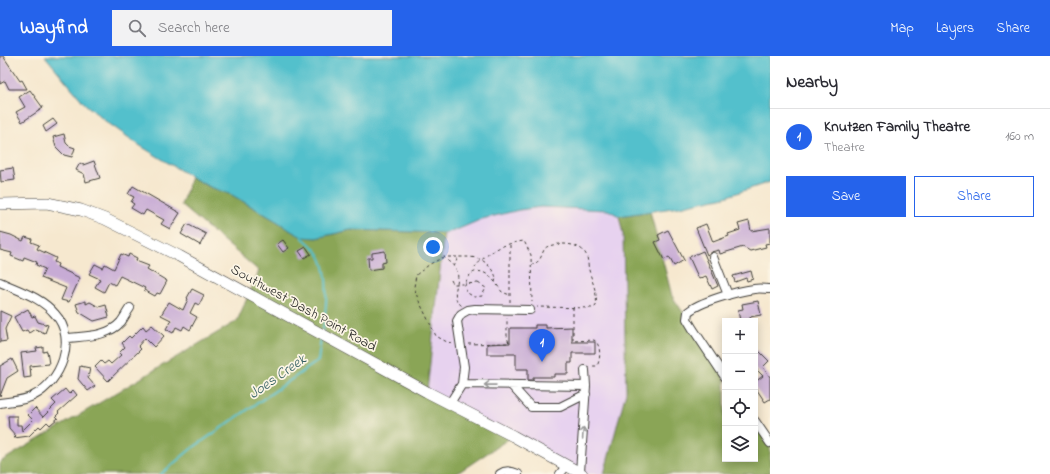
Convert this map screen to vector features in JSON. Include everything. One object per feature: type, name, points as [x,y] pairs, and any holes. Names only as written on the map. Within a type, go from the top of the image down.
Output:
[{"type":"main road","name":"Southwest Dash Point Road","points":[[0,204],[47,203],[81,210],[137,234],[450,404],[581,473]]},
{"type":"street","points":[[713,258],[728,295]]},
{"type":"street","points":[[0,282],[29,295],[50,308],[64,327],[67,338],[62,363],[54,378],[47,386],[30,398],[0,403]]},
{"type":"street","points":[[722,373],[692,329],[687,319],[688,312],[695,307],[728,295],[754,289],[770,289]]},
{"type":"street","points":[[67,338],[93,336],[110,330],[121,321],[130,308]]},
{"type":"street","points":[[450,404],[462,384],[464,367],[457,321],[461,314],[468,310],[476,309],[530,310]]},
{"type":"street","points":[[581,473],[586,390],[585,370]]},
{"type":"street","points":[[462,384],[511,385],[586,390]]},
{"type":"street","points":[[511,385],[531,407],[560,406],[586,390]]},
{"type":"street","points":[[758,425],[770,443]]},
{"type":"street","points":[[560,474],[567,465]]},
{"type":"street","points":[[500,474],[503,472],[512,471],[518,474]]},
{"type":"path","points":[[474,268],[493,250],[510,243],[524,241],[531,255],[531,266],[532,307],[593,308],[596,306],[597,299],[587,257],[584,251],[579,247],[570,244],[548,246],[544,250],[540,260],[531,266]]},
{"type":"path","points":[[496,282],[494,273],[488,264],[482,259],[474,257],[444,257],[430,264],[416,275],[414,287],[418,299],[436,336],[447,342],[460,344],[509,343],[507,336],[510,295],[510,243]]},
{"type":"path","points":[[444,257],[456,270],[457,284],[455,297],[457,302],[468,310]]},
{"type":"path","points":[[454,267],[458,257]]},
{"type":"path","points":[[451,280],[453,284],[465,284],[478,283],[486,288],[482,296],[474,297],[466,292],[465,284],[471,274],[484,272],[496,282],[502,292],[510,295]]},
{"type":"path","points":[[573,307],[573,341],[594,340],[599,345],[598,366],[590,366],[585,370]]},
{"type":"shaded area","points":[[541,207],[608,210],[619,216],[623,234],[626,392],[604,474],[582,474],[427,392],[433,232],[444,233],[454,231],[493,215]]},
{"type":"green space","points":[[191,177],[210,187],[232,195],[291,231],[316,238],[351,230],[444,233],[427,391],[513,436],[456,474],[0,474],[0,462],[237,321],[259,271],[181,205]]},
{"type":"green space","points":[[650,211],[672,296],[722,370],[722,462],[758,462],[758,423],[770,441],[770,474],[604,474],[626,392],[623,234],[619,216]]},
{"type":"water","points":[[45,56],[770,56],[770,182],[725,197],[679,207],[619,216],[608,210],[541,207],[519,210],[482,219],[454,231],[444,233],[351,230],[316,238],[302,237],[232,195],[210,187],[191,177],[139,145],[104,120],[85,104]]},
{"type":"building","points":[[0,56],[3,56],[20,81],[22,80],[27,89],[9,89],[5,81],[0,84]]},
{"type":"building","points":[[30,90],[43,108],[22,122],[16,112],[25,107],[19,97]]},
{"type":"building","points":[[53,119],[57,124],[46,132],[43,126]]},
{"type":"building","points":[[64,134],[66,143],[75,148],[72,157],[64,155],[56,147],[53,137]]},
{"type":"building","points":[[94,161],[100,178],[86,182],[84,174],[76,170],[80,163],[83,165]]},
{"type":"building","points":[[13,168],[15,180],[1,182],[0,170]]},
{"type":"building","points":[[133,186],[180,213],[170,229],[161,224],[164,220],[146,210],[143,215],[131,208],[134,204],[131,202],[134,197],[128,194]]},
{"type":"building","points":[[749,221],[751,231],[770,228],[770,243],[765,244],[766,247],[750,251],[743,247],[720,254],[719,250],[711,252],[707,255],[696,228],[706,224],[713,242],[729,236],[728,234],[740,230],[738,224]]},
{"type":"building","points":[[187,224],[206,234],[200,245],[181,234]]},
{"type":"building","points":[[668,230],[684,260],[674,266],[669,257],[664,260],[655,242],[660,240],[658,235]]},
{"type":"building","points":[[0,232],[11,235],[23,241],[25,237],[32,239],[31,242],[39,245],[37,249],[56,258],[54,262],[58,264],[57,267],[80,278],[69,302],[61,300],[66,288],[41,278],[45,269],[36,265],[37,262],[24,257],[23,261],[11,256],[12,253],[0,250]]},
{"type":"building","points":[[283,240],[289,248],[283,252],[277,244]]},
{"type":"building","points":[[306,247],[311,254],[304,258],[299,251]]},
{"type":"building","points":[[385,251],[386,262],[382,263],[382,268],[369,270],[368,258],[372,258],[372,253]]},
{"type":"building","points":[[703,251],[718,286],[712,289],[706,276],[699,279],[689,257]]},
{"type":"building","points":[[121,254],[128,257],[129,254],[137,258],[136,261],[149,266],[147,269],[167,281],[160,294],[157,293],[155,296],[144,290],[145,288],[120,276],[115,285],[109,282],[104,292],[95,287],[100,279],[89,274],[95,264],[103,268],[105,264],[114,269]]},
{"type":"building","points":[[751,271],[753,279],[747,281],[746,278],[735,282],[733,276]]},
{"type":"building","points":[[192,289],[204,295],[199,305],[195,303],[190,313],[197,317],[190,330],[184,326],[182,330],[176,327],[173,333],[166,329],[171,320],[161,315],[169,302],[183,310]]},
{"type":"building","points":[[86,301],[86,304],[90,302],[99,307],[106,305],[109,317],[94,321],[79,312],[76,304]]},
{"type":"building","points":[[758,301],[761,315],[750,318],[739,318],[738,310],[743,309],[742,304]]},
{"type":"building","points":[[28,309],[32,317],[35,316],[38,322],[48,325],[45,333],[35,329],[29,333],[27,330],[22,332],[14,317]]},
{"type":"building","points":[[0,311],[11,316],[5,329],[7,341],[0,342]]},
{"type":"building","points":[[152,325],[164,336],[154,347],[145,338],[138,346],[141,349],[108,381],[95,367],[101,361],[104,364],[108,361],[111,364],[121,355],[119,353],[125,347],[122,343],[129,336],[131,338],[143,326],[146,330]]},
{"type":"building","points":[[535,325],[546,325],[546,328],[572,327],[572,342],[595,342],[595,353],[572,353],[572,363],[568,363],[568,374],[554,374],[554,377],[533,377],[533,380],[528,380],[528,369],[516,369],[516,354],[487,354],[487,344],[510,343],[510,328],[535,328]]},
{"type":"building","points":[[43,347],[43,352],[47,351],[49,364],[30,366],[31,377],[24,378],[21,353],[37,351],[36,348]]},
{"type":"building","points":[[758,350],[769,361],[763,367],[770,377],[770,399],[765,402],[758,392],[758,380],[763,376],[758,371]]},
{"type":"building","points":[[12,359],[18,371],[7,378],[0,396],[0,366]]},
{"type":"building","points":[[80,366],[90,368],[88,378],[95,386],[88,391],[78,379]]},
{"type":"building","points":[[65,389],[69,394],[73,390],[77,395],[58,412],[59,413],[56,416],[58,418],[50,425],[47,422],[41,428],[39,426],[29,436],[14,438],[16,436],[9,428],[8,416],[17,416],[17,425],[21,425],[22,431],[33,420],[28,415],[35,408],[43,417],[56,404],[52,400]]},
{"type":"waterway","name":"Joes Creek","points":[[302,237],[318,253],[325,270],[326,290],[323,330]]},
{"type":"waterway","name":"Joes Creek","points":[[161,474],[191,449],[318,361],[321,338]]},
{"type":"place","name":"Knutzen Family Theatre","points":[[542,362]]}]
